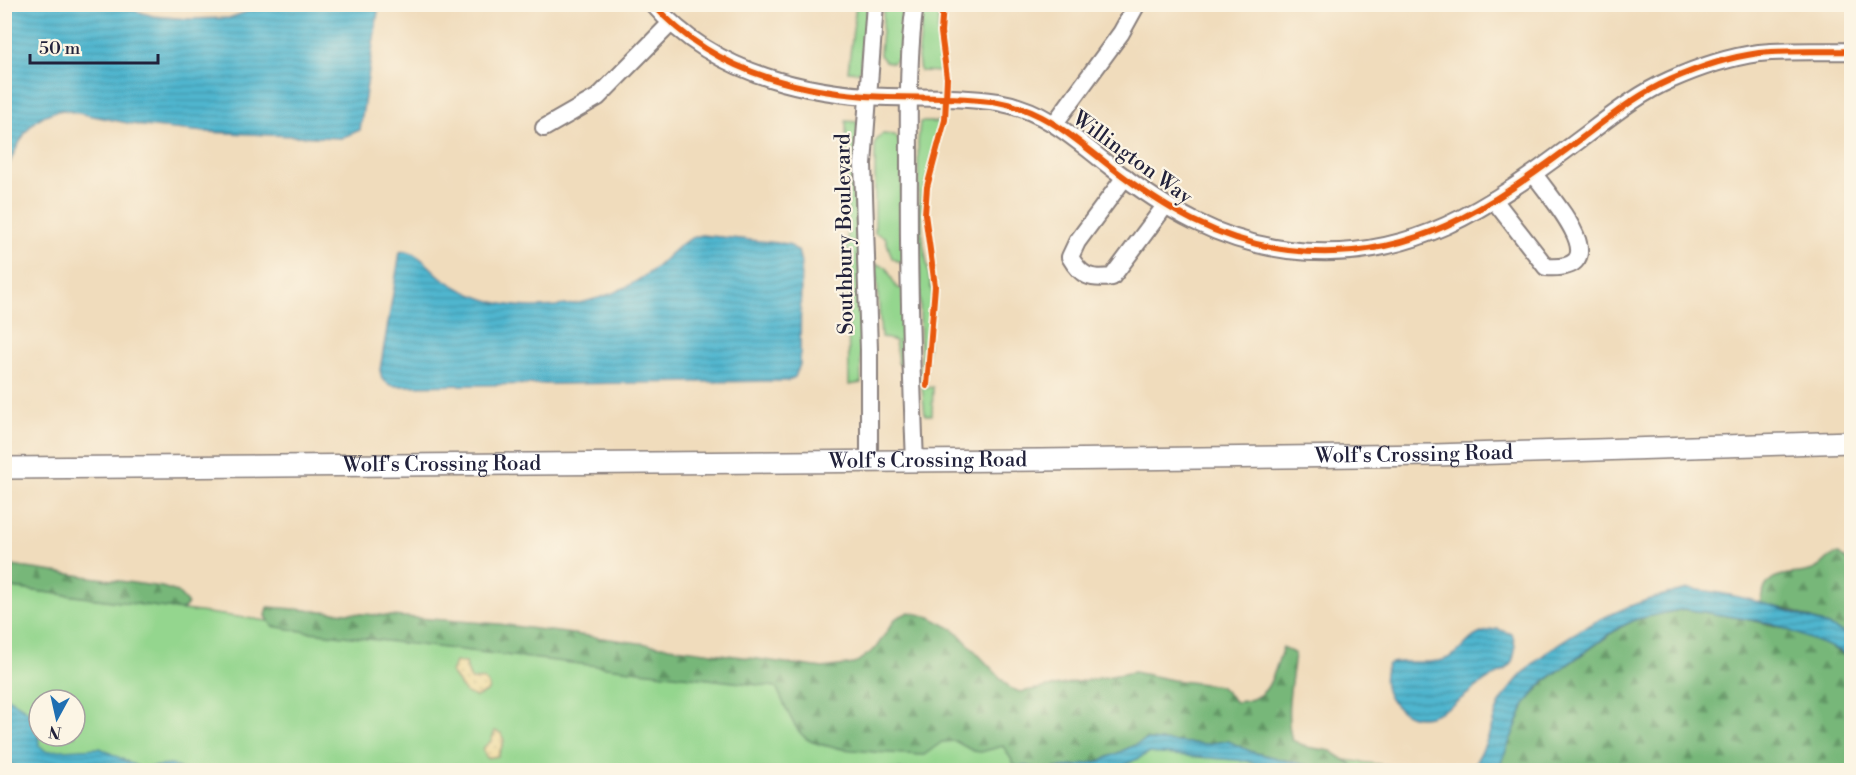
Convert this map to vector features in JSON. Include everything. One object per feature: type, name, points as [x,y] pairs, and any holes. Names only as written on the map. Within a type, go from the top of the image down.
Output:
[{"type":"main road","name":"Wolf's Crossing Road","points":[[4,468],[915,462],[1434,454],[1851,442]]},
{"type":"street","name":"Willington Way","points":[[653,4],[670,24],[723,59],[754,74],[786,84],[867,96],[966,97],[1006,103],[1055,123],[1182,218],[1255,243],[1290,250],[1342,251],[1401,242],[1444,228],[1534,174],[1636,98],[1697,69],[1758,53],[1851,51]]},
{"type":"street","name":"Southbury Boulevard","points":[[869,462],[869,350],[863,164],[875,4]]},
{"type":"street","points":[[915,4],[909,96],[910,331],[915,462]]},
{"type":"street","points":[[1055,123],[1121,33],[1137,4]]},
{"type":"street","points":[[544,128],[598,97],[670,24]]},
{"type":"street","points":[[1494,200],[1546,267],[1562,268],[1571,264],[1579,256],[1580,240],[1534,174]]},
{"type":"street","points":[[1125,177],[1077,242],[1070,257],[1079,272],[1094,280],[1112,277],[1166,206]]},
{"type":"green space","points":[[856,5],[868,5],[859,72],[848,71]]},
{"type":"green space","points":[[884,5],[908,5],[901,55],[892,63],[885,61],[880,55]]},
{"type":"green space","points":[[924,5],[940,5],[938,29],[943,72],[920,71],[918,58]]},
{"type":"green space","points":[[846,121],[857,122],[858,127],[861,383],[849,385]]},
{"type":"green space","points":[[920,122],[941,122],[923,195],[922,235],[932,293],[925,382],[926,388],[933,387],[932,415],[925,415],[921,379],[918,143]]},
{"type":"green space","points":[[882,134],[895,135],[901,143],[904,265],[892,258],[885,237],[875,233],[875,142]]},
{"type":"green space","points":[[876,264],[886,267],[896,287],[904,290],[905,369],[898,363],[895,341],[881,337]]},
{"type":"green space","points":[[1839,554],[1851,564],[1851,636],[1793,611],[1760,603],[1763,591],[1775,578],[1815,569],[1831,556]]},
{"type":"green space","points":[[5,565],[162,587],[177,592],[188,604],[182,610],[5,587]]},
{"type":"green space","points":[[5,587],[1422,770],[5,770]]},
{"type":"green space","points":[[268,607],[499,624],[823,668],[854,664],[875,649],[896,618],[909,612],[930,617],[955,630],[1010,688],[1020,692],[1134,672],[1220,686],[1236,702],[1248,701],[1264,692],[1273,677],[1283,647],[1295,654],[1289,708],[1292,740],[1307,747],[1331,751],[1360,770],[1325,770],[1252,752],[1228,741],[1204,744],[1146,740],[1100,761],[1041,770],[1016,767],[1003,746],[981,752],[973,751],[955,741],[942,742],[924,755],[830,747],[802,735],[793,723],[776,687],[301,631],[272,626],[266,616]]},
{"type":"green space","points":[[1684,609],[1749,620],[1792,631],[1833,648],[1851,660],[1851,770],[1498,770],[1525,704],[1545,681],[1621,627],[1637,619]]},
{"type":"sand","points":[[455,662],[465,663],[471,680],[486,681],[489,687],[487,692],[476,697],[466,693],[451,673]]},
{"type":"sand","points":[[495,731],[501,733],[504,741],[498,756],[487,758],[482,749],[491,741]]},
{"type":"water","points":[[5,4],[115,5],[153,16],[189,19],[229,18],[267,5],[379,5],[360,130],[341,138],[206,132],[143,126],[63,110],[41,117],[33,124],[20,141],[5,172]]},
{"type":"water","points":[[701,235],[788,244],[798,251],[801,263],[800,364],[795,377],[788,381],[398,386],[390,385],[382,379],[380,370],[400,252],[411,253],[451,284],[486,300],[523,307],[551,306],[583,302],[613,293],[641,278],[681,245]]},
{"type":"water","points":[[1689,589],[1752,600],[1851,636],[1851,660],[1840,651],[1771,623],[1684,609],[1637,619],[1620,627],[1544,681],[1525,704],[1498,770],[1471,770],[1488,737],[1500,703],[1516,681],[1535,662],[1583,628],[1610,615],[1663,595]]},
{"type":"water","points":[[1498,629],[1512,634],[1515,646],[1510,665],[1453,705],[1440,712],[1415,717],[1402,711],[1390,699],[1384,682],[1388,664],[1443,660],[1451,657],[1478,634]]},
{"type":"water","points":[[5,696],[27,711],[27,748],[42,748],[46,751],[100,748],[140,768],[172,765],[183,770],[21,769],[5,761]]},
{"type":"water","points":[[1146,740],[1204,744],[1228,741],[1252,752],[1325,770],[1268,770],[1247,761],[1149,753],[1115,770],[1041,770],[1100,761]]},
{"type":"water","points":[[1026,766],[1041,770],[970,770]]},
{"type":"cycle path","points":[[653,4],[674,26],[698,44],[750,71],[778,81],[836,93],[882,97],[965,99],[1015,106],[1059,127],[1131,182],[1194,221],[1216,231],[1263,246],[1288,250],[1332,252],[1372,249],[1410,239],[1481,208],[1548,163],[1635,99],[1691,71],[1725,60],[1759,53],[1852,51]]},
{"type":"cycle path","points":[[927,386],[935,286],[925,214],[927,187],[945,120],[947,78],[941,32],[943,4]]}]
